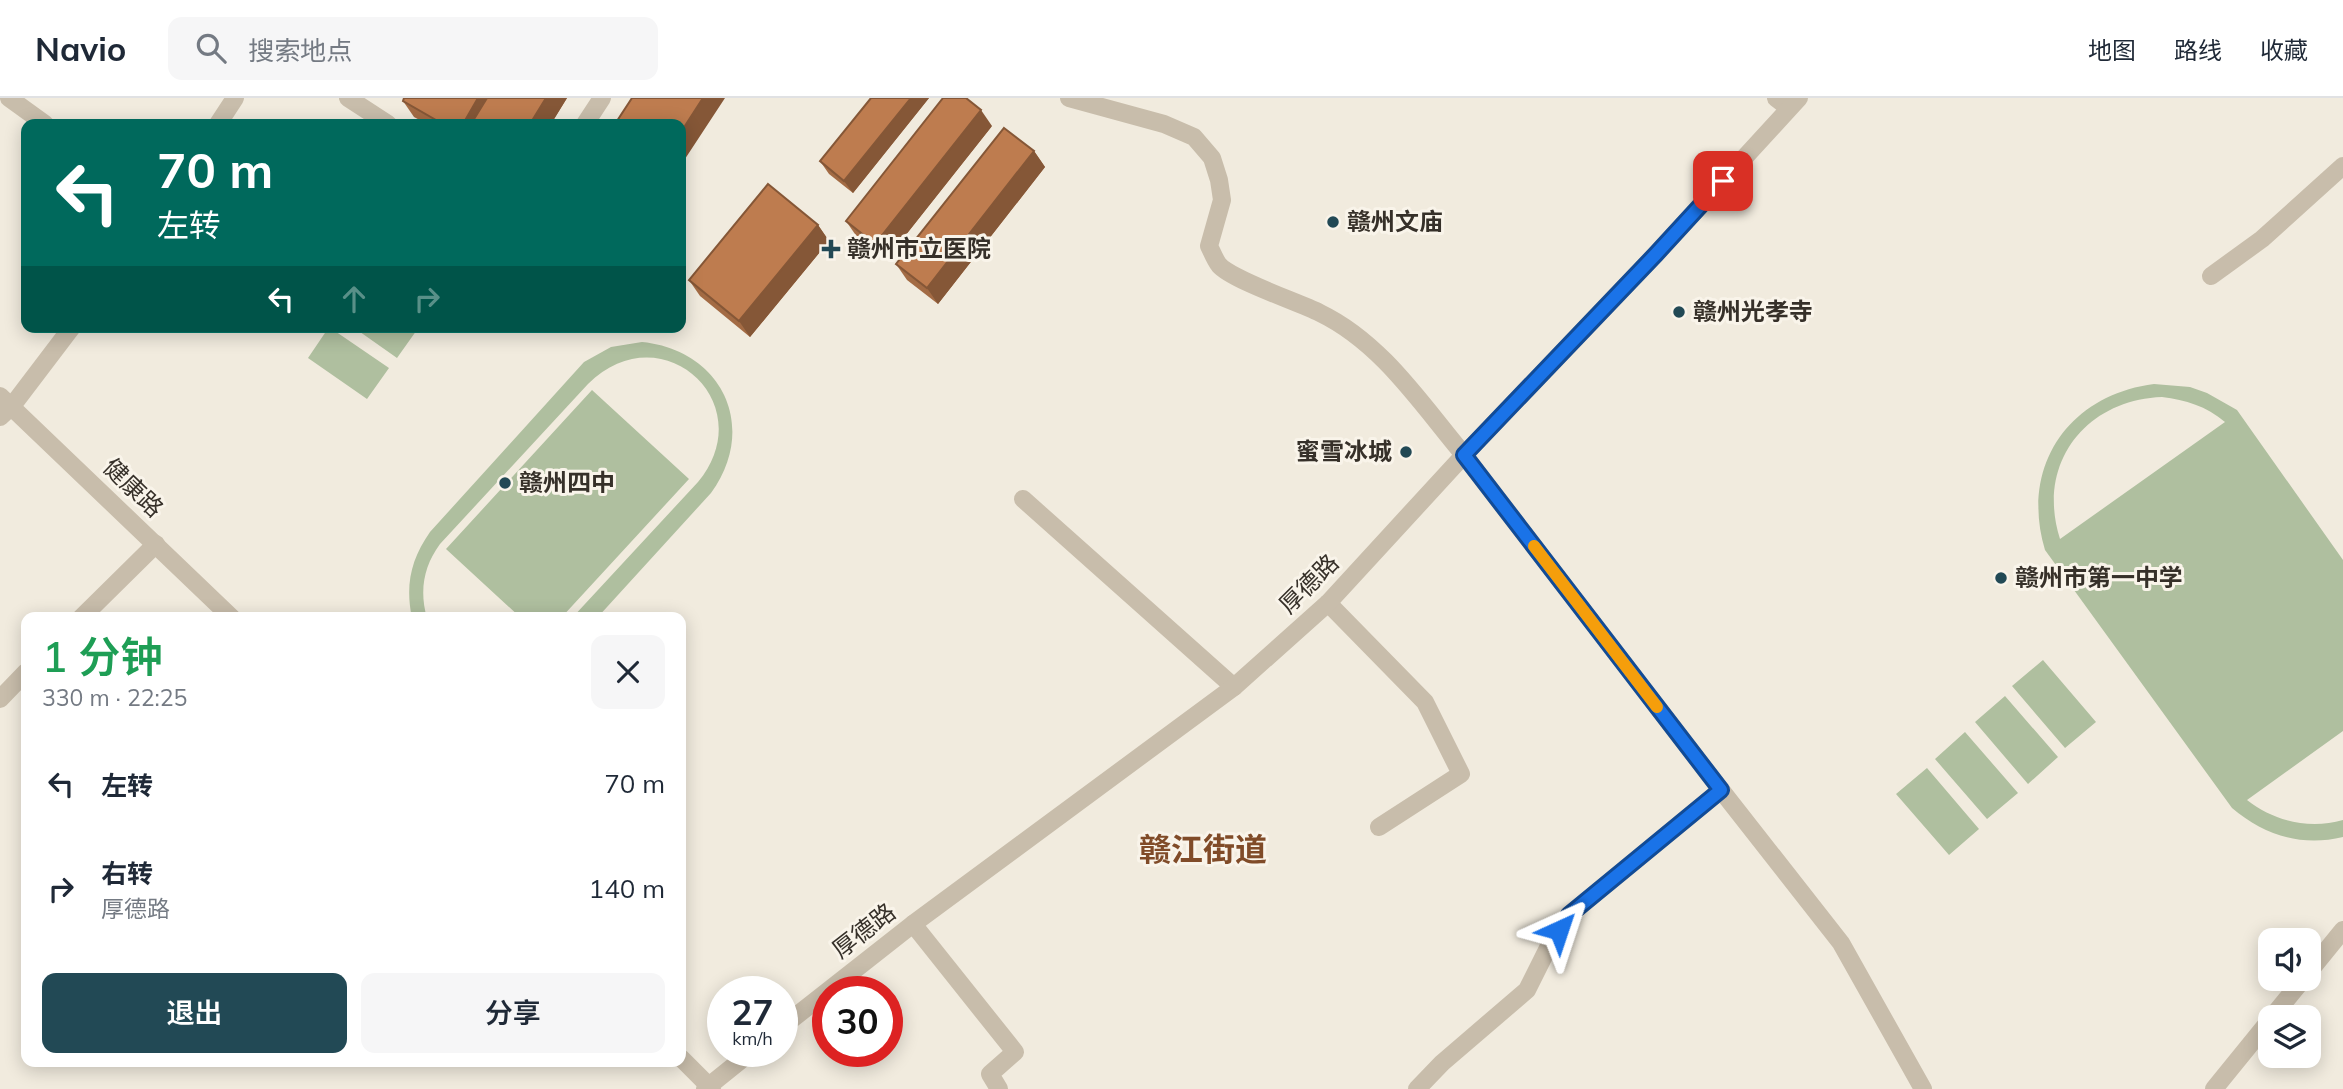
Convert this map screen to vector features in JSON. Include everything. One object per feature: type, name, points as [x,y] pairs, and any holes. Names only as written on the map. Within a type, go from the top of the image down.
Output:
[{"type":"street","points":[[9,98],[38,119]]},
{"type":"street","points":[[221,119],[235,98]]},
{"type":"street","points":[[348,98],[380,119]]},
{"type":"street","points":[[588,119],[602,98]]},
{"type":"street","points":[[1069,98],[1164,124],[1194,137],[1212,158],[1219,180],[1222,200],[1209,246],[1220,266],[1240,278],[1323,314],[1354,333],[1378,353],[1464,455],[1841,943],[1923,1089]]},
{"type":"street","name":"厚德路","points":[[798,1014],[913,923],[1234,687],[1328,603],[1464,455],[1656,254],[1788,101]]},
{"type":"street","points":[[2211,276],[2262,239],[2343,166]]},
{"type":"street","points":[[4,406],[67,333]]},
{"type":"street","name":"健康路","points":[[4,406],[156,544],[226,612]]},
{"type":"street","points":[[1023,499],[1234,687]]},
{"type":"street","points":[[87,612],[156,544]]},
{"type":"street","points":[[1328,603],[1425,702],[1461,774],[1379,827]]},
{"type":"street","points":[[0,699],[21,678]]},
{"type":"street","points":[[1417,1089],[1442,1063],[1527,990],[1549,946],[1569,915],[1721,790]]},
{"type":"street","points":[[913,923],[1014,1052],[990,1074],[999,1089]]},
{"type":"street","points":[[2321,957],[2343,930]]},
{"type":"street","points":[[2282,1005],[2293,991]]},
{"type":"street","points":[[2214,1089],[2258,1034]]},
{"type":"street","points":[[686,1063],[709,1088],[734,1067]]},
{"type":"green space","points":[[325,333],[338,333],[389,368],[367,399],[308,358]]},
{"type":"green space","points":[[362,333],[415,333],[397,358]]},
{"type":"green space","points":[[642,342],[670,348],[693,360],[712,376],[724,396],[731,418],[732,443],[725,468],[711,493],[602,612],[578,612],[698,482],[715,452],[718,423],[711,397],[695,376],[672,362],[645,357],[616,364],[588,384],[440,544],[424,579],[426,612],[411,612],[411,573],[418,552],[430,532],[584,362],[611,347]]},
{"type":"green space","points":[[2154,384],[2190,387],[2237,410],[2343,560],[2343,731],[2247,800],[2292,822],[2317,824],[2343,820],[2343,837],[2312,840],[2284,836],[2257,825],[2232,808],[2045,550],[2039,519],[2039,491],[2046,464],[2058,440],[2075,419],[2097,403],[2124,391]],"holes":[[[2162,397],[2203,408],[2225,422],[2060,539],[2054,511],[2055,486],[2061,462],[2073,441],[2090,423],[2110,410],[2135,401]]]},
{"type":"green space","points":[[592,390],[689,479],[567,612],[514,612],[446,549]]},
{"type":"green space","points":[[2043,660],[2096,722],[2065,748],[2012,686]]},
{"type":"green space","points":[[2005,696],[2058,757],[2028,784],[1975,722]]},
{"type":"green space","points":[[1965,732],[2018,793],[1987,819],[1935,759]]},
{"type":"green space","points":[[1927,768],[1979,829],[1949,855],[1896,794]]},
{"type":"building","points":[[404,98],[478,98],[466,119],[434,119],[403,101]]},
{"type":"building","points":[[487,98],[546,98],[533,119],[474,119]]},
{"type":"building","points":[[632,98],[703,98],[686,124],[686,119],[618,119]]},
{"type":"building","points":[[871,98],[911,98],[844,181],[820,161]]},
{"type":"building","points":[[943,98],[966,98],[981,110],[875,244],[846,221]]},
{"type":"building","points":[[1004,128],[1034,151],[927,288],[896,264]]},
{"type":"building","points":[[768,184],[818,225],[739,321],[689,280]]},
{"type":"slow traffic","points":[[1534,546],[1657,707]]},
{"type":"place","name":"赣州文庙","points":[[1333,222]]},
{"type":"place","name":"赣州市立医院","points":[[831,249]]},
{"type":"place","name":"赣州光孝寺","points":[[1679,312]]},
{"type":"place","name":"蜜雪冰城","points":[[1406,452]]},
{"type":"place","name":"赣州四中","points":[[505,483]]},
{"type":"place","name":"赣州市第一中学","points":[[2001,578]]},
{"type":"district","name":"赣江街道","points":[[1203,850]]},
{"type":"route","points":[[1559,930],[1569,915],[1721,790],[1464,455],[1723,181]]}]
